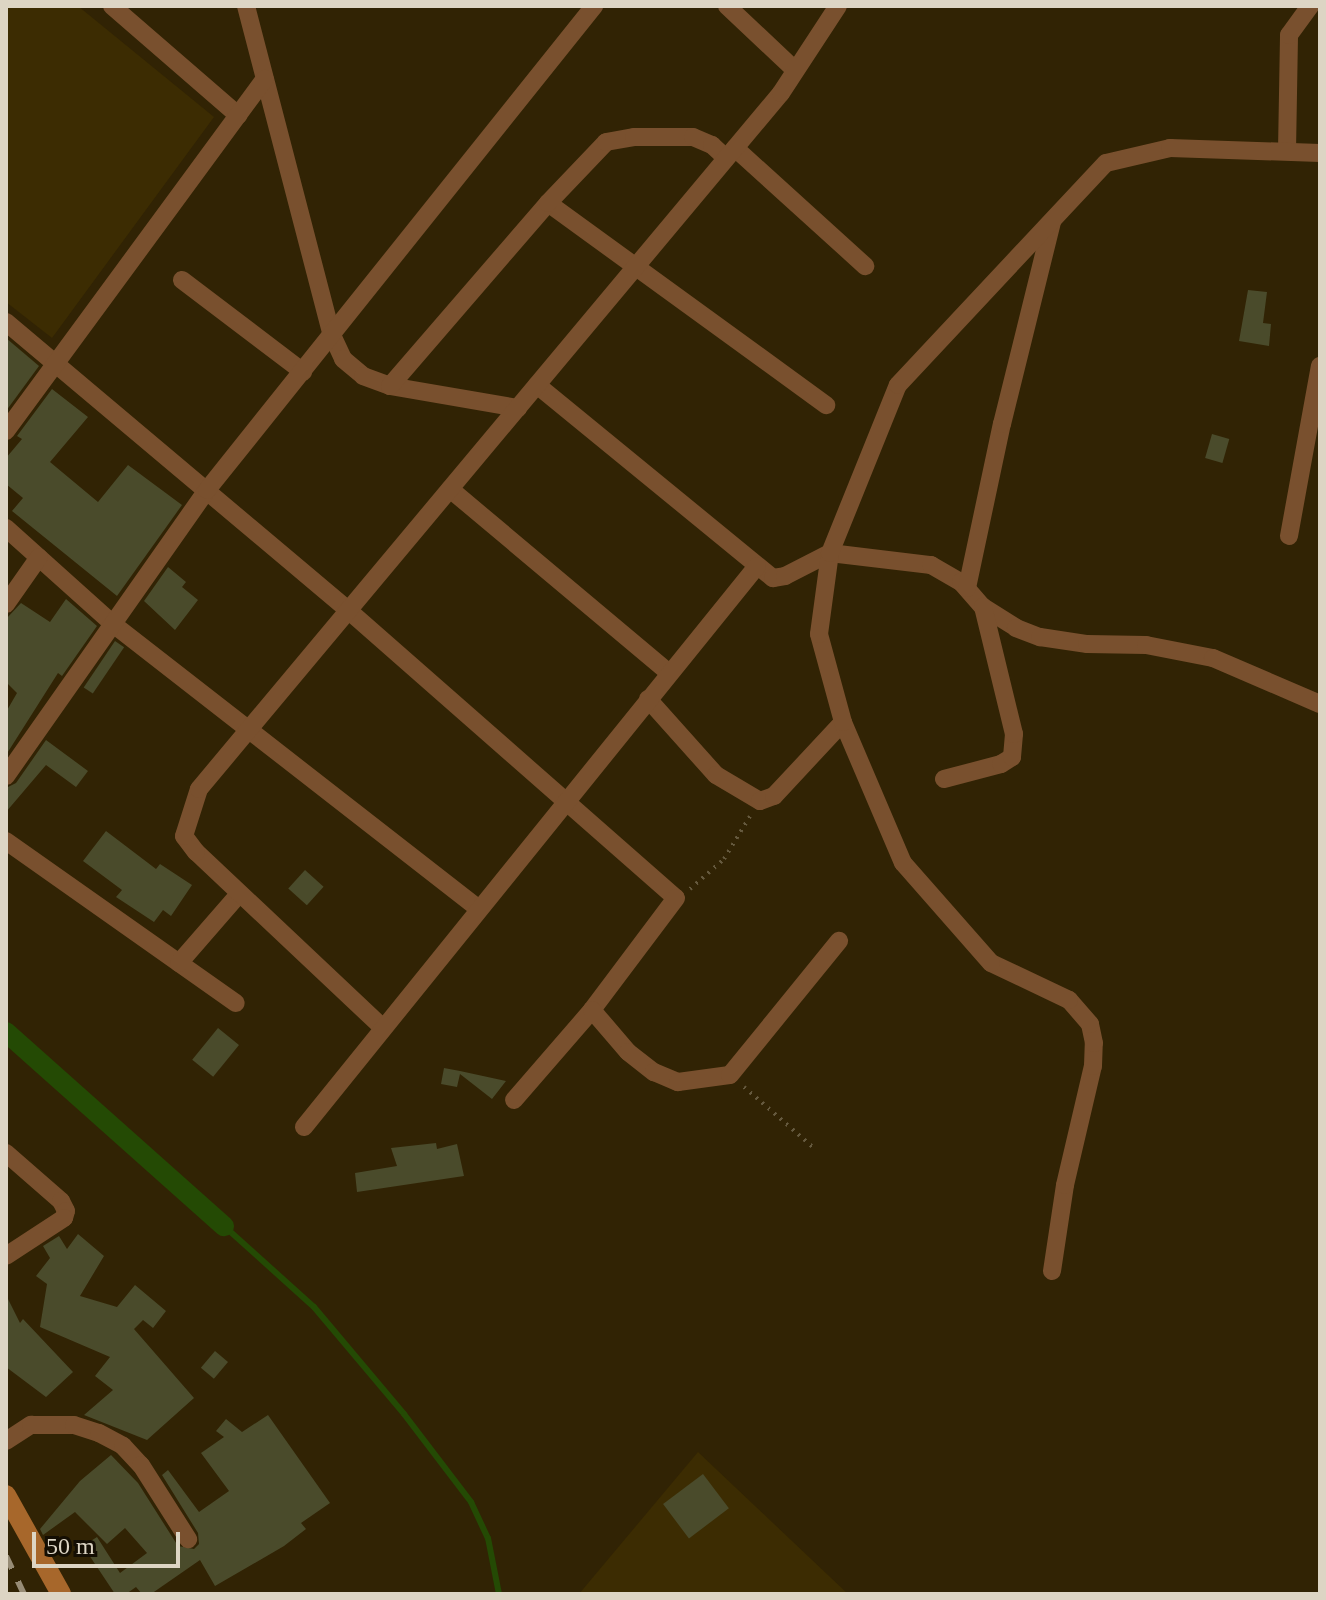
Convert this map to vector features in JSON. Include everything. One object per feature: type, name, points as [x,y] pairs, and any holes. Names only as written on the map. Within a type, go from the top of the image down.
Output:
[{"type":"main road","points":[[6,1495],[61,1594]]},
{"type":"street","points":[[112,6],[238,115]]},
{"type":"street","points":[[246,6],[332,335],[343,359],[363,376],[390,386],[518,408]]},
{"type":"street","points":[[6,776],[207,490],[594,6]]},
{"type":"street","points":[[727,6],[795,70]]},
{"type":"street","points":[[383,1028],[239,894],[184,836],[199,789],[731,153],[795,70],[838,6]]},
{"type":"street","points":[[1287,151],[1289,35],[1310,6]]},
{"type":"street","points":[[6,431],[265,79]]},
{"type":"street","points":[[390,386],[548,203],[606,142],[634,137],[693,137],[731,153],[865,266]]},
{"type":"street","points":[[1052,1271],[1065,1185],[1093,1066],[1094,1043],[1090,1024],[1069,1000],[991,963],[903,863],[843,722],[819,634],[830,553],[898,385],[1106,163],[1170,148],[1320,153]]},
{"type":"street","points":[[548,203],[826,405]]},
{"type":"street","points":[[967,588],[1002,424],[1053,219]]},
{"type":"street","points":[[182,280],[303,372]]},
{"type":"street","points":[[6,322],[348,610],[676,898],[592,1010],[514,1100]]},
{"type":"street","points":[[1289,536],[1320,366]]},
{"type":"street","points":[[537,385],[773,578],[785,576],[830,553],[931,565],[967,588],[983,607],[1016,628],[1040,637],[1087,644],[1146,645],[1213,658],[1320,704]]},
{"type":"street","points":[[450,489],[669,673]]},
{"type":"street","points":[[6,528],[113,624],[479,909]]},
{"type":"street","points":[[6,604],[39,557]]},
{"type":"street","points":[[304,1127],[757,566]]},
{"type":"street","points":[[944,779],[1001,764],[1012,757],[1014,734],[983,607]]},
{"type":"street","points":[[648,699],[716,775],[760,801],[774,796],[843,722]]},
{"type":"street","points":[[6,841],[236,1003]]},
{"type":"street","points":[[179,963],[239,894]]},
{"type":"street","points":[[592,1010],[628,1052],[654,1072],[678,1082],[730,1075],[839,941]]},
{"type":"street","points":[[6,1153],[61,1201],[66,1211],[64,1218],[6,1256]]},
{"type":"street","points":[[6,1441],[31,1425],[74,1425],[99,1433],[123,1446],[141,1465],[188,1539]]},
{"type":"path","points":[[676,898],[702,881],[724,859],[760,801]]},
{"type":"path","points":[[730,1075],[814,1148]]},
{"type":"shaded area","points":[[6,6],[78,6],[214,117],[52,338],[6,302]]},
{"type":"shaded area","points":[[698,1452],[848,1594],[579,1594]]},
{"type":"building","points":[[1248,290],[1267,292],[1263,323],[1271,324],[1269,346],[1239,341]]},
{"type":"building","points":[[6,338],[39,366],[6,411]]},
{"type":"building","points":[[52,389],[88,417],[50,462],[98,502],[128,465],[182,505],[117,596],[12,511],[23,498],[6,484],[6,458],[22,439],[17,436]]},
{"type":"building","points":[[1212,434],[1229,439],[1222,463],[1205,458]]},
{"type":"building","points":[[168,567],[186,582],[182,587],[198,600],[175,630],[144,601]]},
{"type":"building","points":[[66,599],[97,626],[62,676],[58,673],[6,755],[6,712],[17,693],[6,682],[6,619],[21,603],[50,622]]},
{"type":"building","points":[[115,641],[124,647],[93,694],[84,687]]},
{"type":"building","points":[[46,740],[88,771],[76,787],[46,765],[6,812],[6,788],[16,783]]},
{"type":"building","points":[[106,831],[156,869],[160,864],[192,885],[171,916],[163,910],[154,922],[116,897],[122,890],[83,861]]},
{"type":"building","points":[[305,870],[324,887],[307,905],[288,889]]},
{"type":"building","points":[[218,1028],[239,1045],[213,1077],[192,1060]]},
{"type":"building","points":[[444,1068],[506,1081],[492,1099],[460,1074],[457,1087],[441,1084]]},
{"type":"building","points":[[436,1143],[437,1149],[457,1144],[464,1176],[357,1192],[355,1173],[397,1166],[391,1148]]},
{"type":"building","points":[[78,1234],[104,1256],[80,1296],[117,1307],[135,1285],[166,1311],[153,1328],[143,1320],[134,1329],[194,1398],[147,1440],[84,1415],[113,1390],[95,1376],[110,1357],[40,1327],[47,1284],[36,1276],[50,1258],[43,1246],[59,1236],[67,1249]]},
{"type":"building","points":[[6,1295],[20,1323],[23,1319],[73,1372],[46,1397],[6,1367]]},
{"type":"building","points":[[215,1351],[228,1362],[214,1379],[201,1368]]},
{"type":"building","points":[[268,1415],[330,1503],[301,1523],[306,1529],[284,1546],[215,1586],[200,1560],[151,1594],[142,1594],[136,1587],[126,1594],[115,1594],[83,1546],[97,1537],[120,1573],[147,1553],[125,1528],[107,1544],[75,1512],[43,1535],[40,1529],[80,1481],[111,1455],[138,1483],[178,1546],[194,1549],[199,1544],[198,1533],[162,1475],[168,1470],[199,1512],[229,1491],[201,1453],[224,1437],[216,1431],[226,1419],[242,1432]]},
{"type":"building","points":[[703,1474],[729,1508],[689,1538],[663,1504]]},
{"type":"waterway","points":[[6,1032],[224,1226]]},
{"type":"waterway","points":[[224,1226],[314,1307],[404,1414],[471,1502],[488,1538],[499,1594]]},
{"type":"railway","points":[[6,1556],[24,1594]]}]
